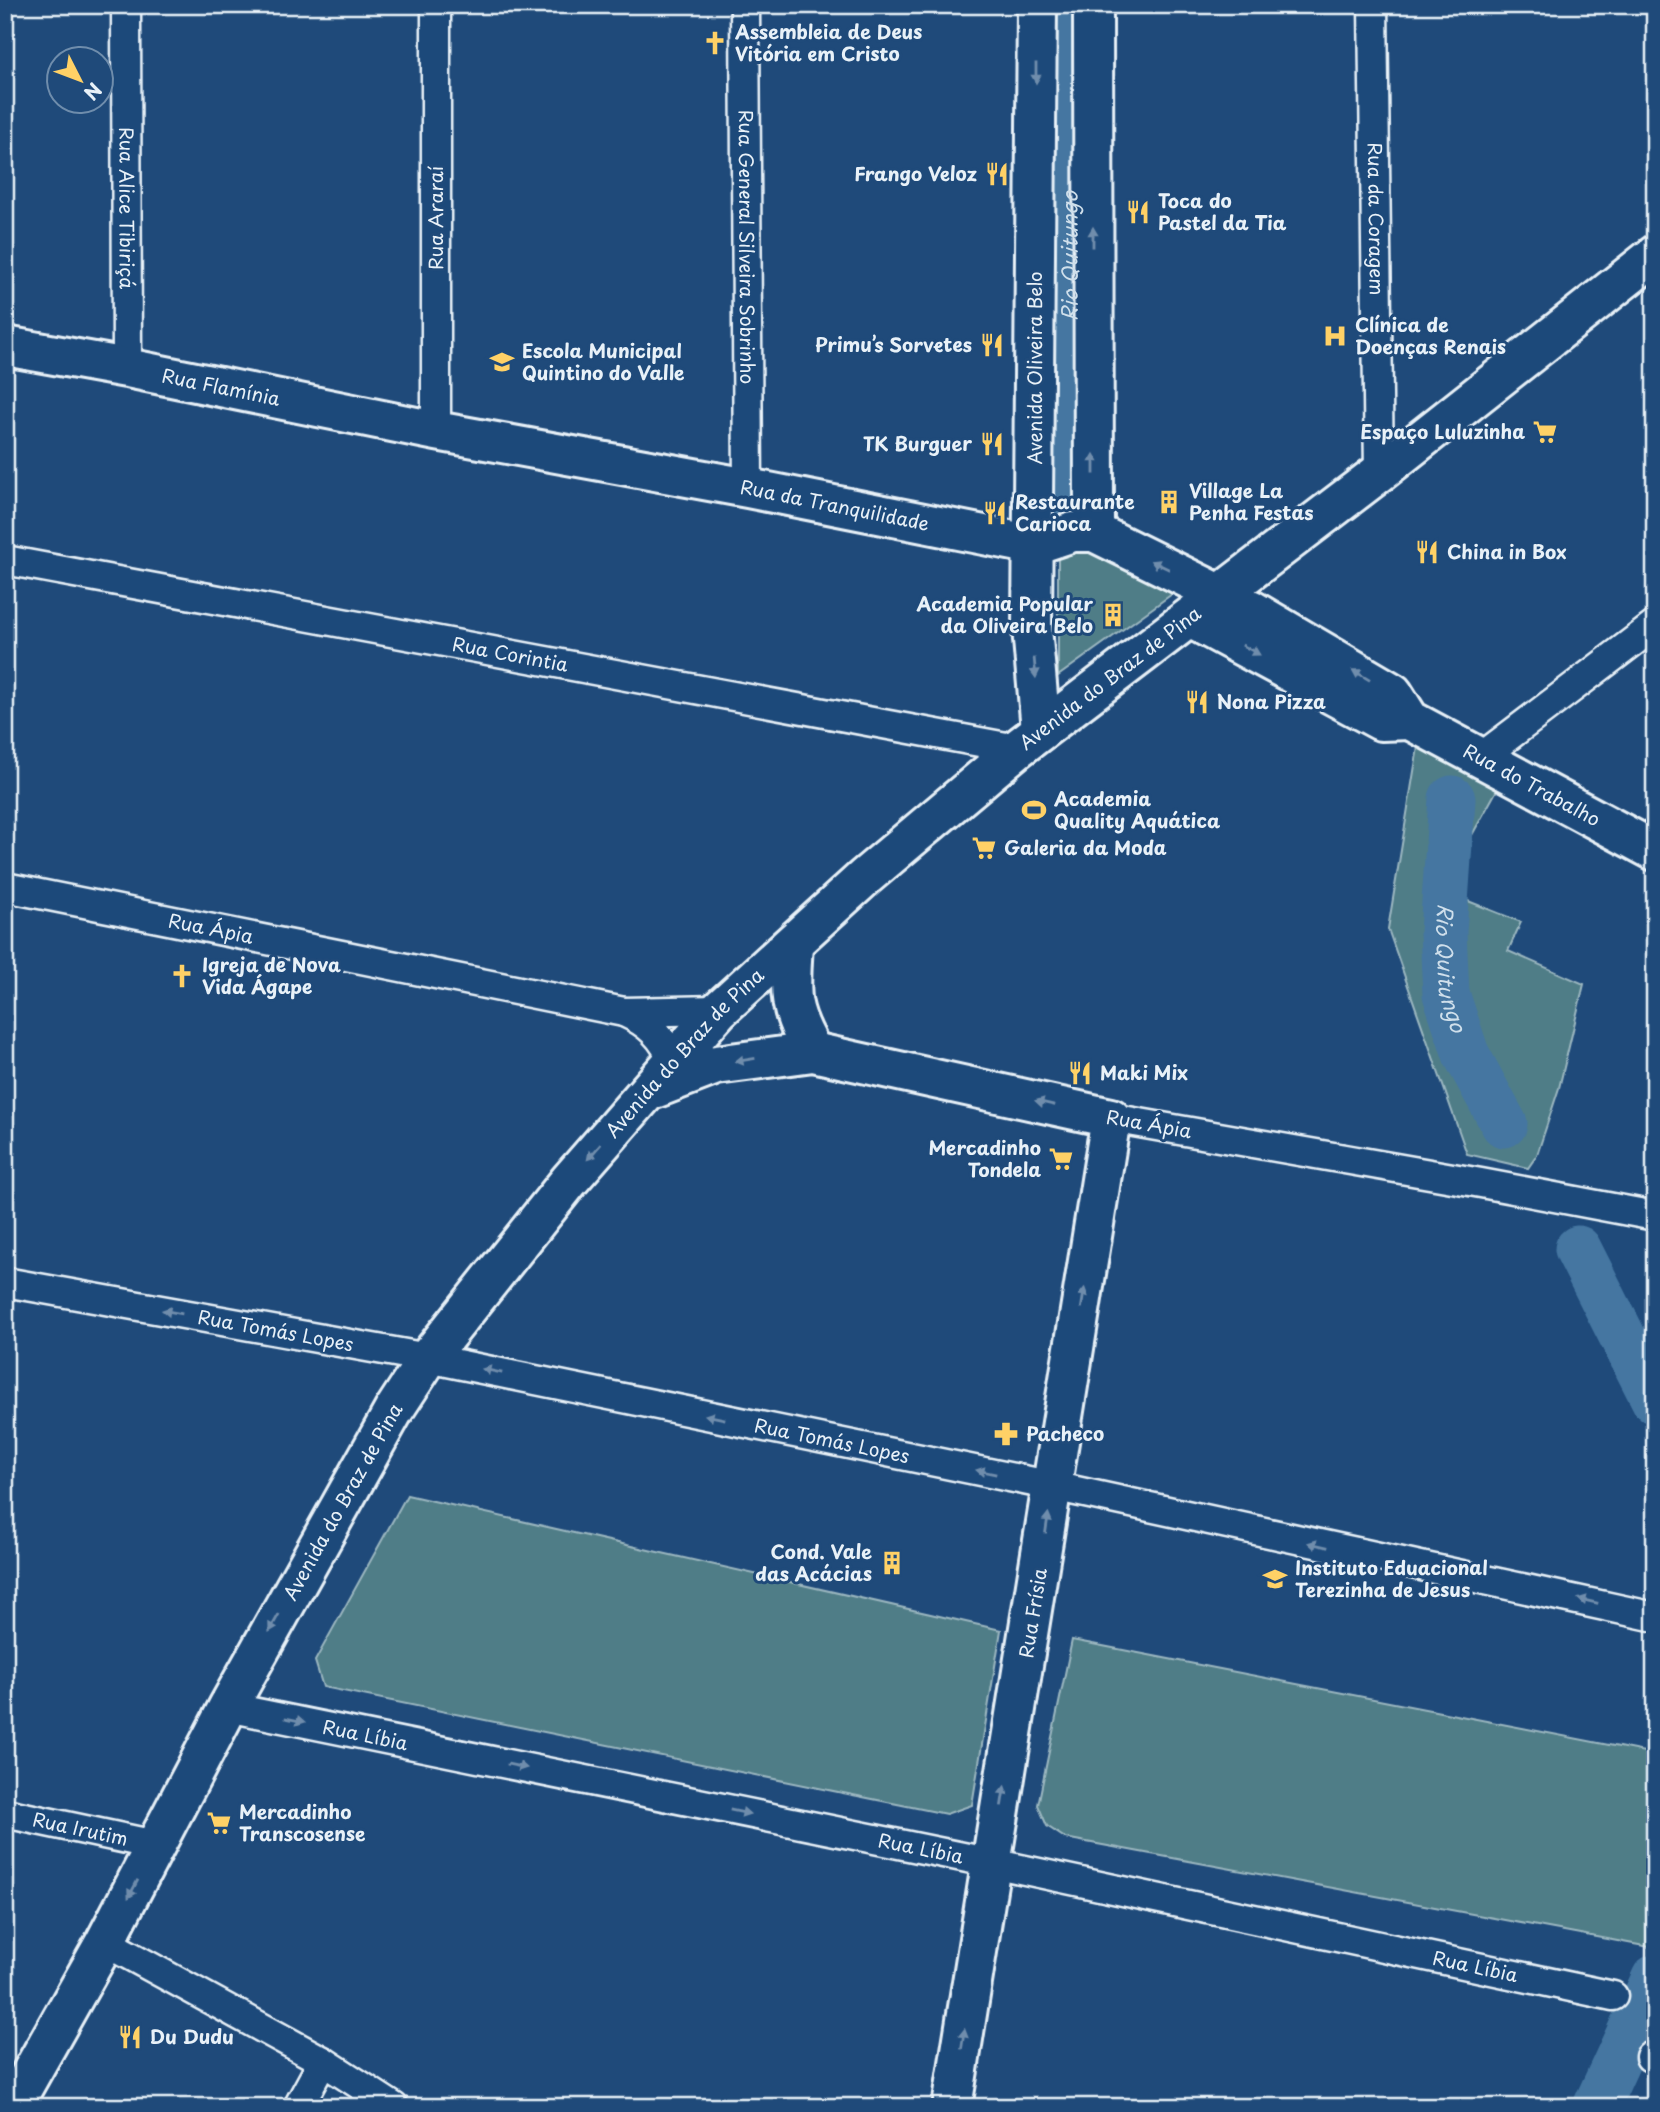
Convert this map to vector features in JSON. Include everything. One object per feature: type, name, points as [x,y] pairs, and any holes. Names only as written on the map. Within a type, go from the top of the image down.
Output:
[{"type":"main road","name":"Avenida Oliveira Belo","points":[[1029,739],[1034,545],[1037,5]]},
{"type":"main road","points":[[1093,5],[1094,533],[1221,594]]},
{"type":"main road","name":"Avenida do Braz de Pina","points":[[12,2107],[105,1942],[228,1707],[394,1410],[428,1358],[569,1181],[719,1010],[865,877],[1029,739],[1379,472],[1655,255]]},
{"type":"main road","name":"Rua Flamínia","points":[[5,346],[436,431]]},
{"type":"main road","name":"Rua da Tranquilidade","points":[[436,431],[748,488],[1034,545],[1073,532],[1094,533]]},
{"type":"main road","name":"Rua do Trabalho","points":[[1221,594],[1250,608],[1393,693],[1410,720],[1655,851]]},
{"type":"main road","name":"Rua do Trabalho","points":[[1190,618],[1381,721],[1410,720]]},
{"type":"main road","points":[[793,944],[790,988],[792,1007],[799,1028],[813,1052]]},
{"type":"main road","name":"Rua Ápia","points":[[648,1091],[716,1065],[813,1052],[1111,1118]]},
{"type":"main road","name":"Rua Frísia","points":[[952,2107],[1111,1118]]},
{"type":"street","name":"Rua Alice Tibiriçá","points":[[126,5],[127,368]]},
{"type":"street","name":"Rua Araraí","points":[[436,5],[436,431]]},
{"type":"street","name":"Rua General Silveira Sobrinho","points":[[745,5],[748,488]]},
{"type":"street","name":"Rua da Coragem","points":[[1373,5],[1379,472]]},
{"type":"street","name":"Rua Corintia","points":[[5,560],[1029,739]]},
{"type":"street","points":[[1480,758],[1655,625]]},
{"type":"street","name":"Rua Ápia","points":[[5,887],[624,1012],[645,1021],[668,1047],[673,1062]]},
{"type":"street","name":"Rua Ápia","points":[[624,1012],[719,1010]]},
{"type":"street","name":"Rua Ápia","points":[[1111,1118],[1655,1216]]},
{"type":"street","name":"Rua Tomás Lopes","points":[[5,1282],[428,1358],[1053,1486],[1655,1617]]},
{"type":"street","name":"Rua Líbia","points":[[228,1707],[992,1863],[1613,1996]]},
{"type":"street","name":"Rua Irutim","points":[[5,1813],[155,1845]]},
{"type":"street","points":[[105,1942],[323,2061],[394,2107]]},
{"type":"street","points":[[298,2107],[323,2061]]},
{"type":"green space","points":[[1079,545],[1179,589],[1058,676],[1058,556]]},
{"type":"green space","points":[[1419,741],[1498,788],[1456,864],[1453,895],[1521,922],[1508,951],[1584,984],[1559,1088],[1537,1155],[1528,1168],[1467,1154],[1388,929]]},
{"type":"green space","points":[[407,1495],[1001,1630],[972,1805],[946,1814],[323,1687],[315,1661]]},
{"type":"green space","points":[[1072,1640],[1655,1754],[1655,1948],[1065,1838],[1047,1826],[1038,1805]]},
{"type":"waterway","name":"Rio Quitungo","points":[[1070,508],[1071,5]]},
{"type":"waterway","name":"Rio Quitungo","points":[[1452,799],[1443,932],[1446,994],[1466,1054],[1504,1124]]},
{"type":"waterway","name":"Rio Quitungo","points":[[1578,1249],[1655,1401]]},
{"type":"waterway","name":"Rio Quitungo","points":[[1596,2107],[1655,1978]]},
{"type":"place","name":"Assembleia de Deus Vitória em Cristo","points":[[715,43]]},
{"type":"place","name":"Frango Veloz","points":[[997,174]]},
{"type":"place","name":"Toca do Pastel da Tia","points":[[1138,212]]},
{"type":"place","name":"Clínica de Doenças Renais","points":[[1335,336]]},
{"type":"place","name":"Primu’s Sorvetes","points":[[992,345]]},
{"type":"place","name":"Escola Municipal Quintino do Valle","points":[[502,362]]},
{"type":"place","name":"Espaço Luluzinha","points":[[1545,432]]},
{"type":"place","name":"TK Burguer","points":[[992,444]]},
{"type":"place","name":"Village La Penha Festas","points":[[1169,502]]},
{"type":"place","name":"Restaurante Carioca","points":[[995,513]]},
{"type":"place","name":"China in Box","points":[[1427,552]]},
{"type":"place","name":"Academia Popular da Oliveira Belo","points":[[1113,615]]},
{"type":"place","name":"Nona Pizza","points":[[1197,702]]},
{"type":"place","name":"Academia Quality Aquática","points":[[1034,810]]},
{"type":"place","name":"Galeria da Moda","points":[[984,848]]},
{"type":"place","name":"Igreja de Nova Vida Ágape","points":[[182,976]]},
{"type":"place","name":"Maki Mix","points":[[1080,1073]]},
{"type":"place","name":"Mercadinho Tondela","points":[[1061,1159]]},
{"type":"place","name":"Pacheco","points":[[1006,1434]]},
{"type":"place","name":"Cond. Vale das Acácias","points":[[892,1563]]},
{"type":"place","name":"Instituto Eduacional Terezinha de Jesus","points":[[1275,1579]]},
{"type":"place","name":"Mercadinho Transcosense","points":[[219,1823]]},
{"type":"place","name":"Du Dudu","points":[[130,2037]]}]
